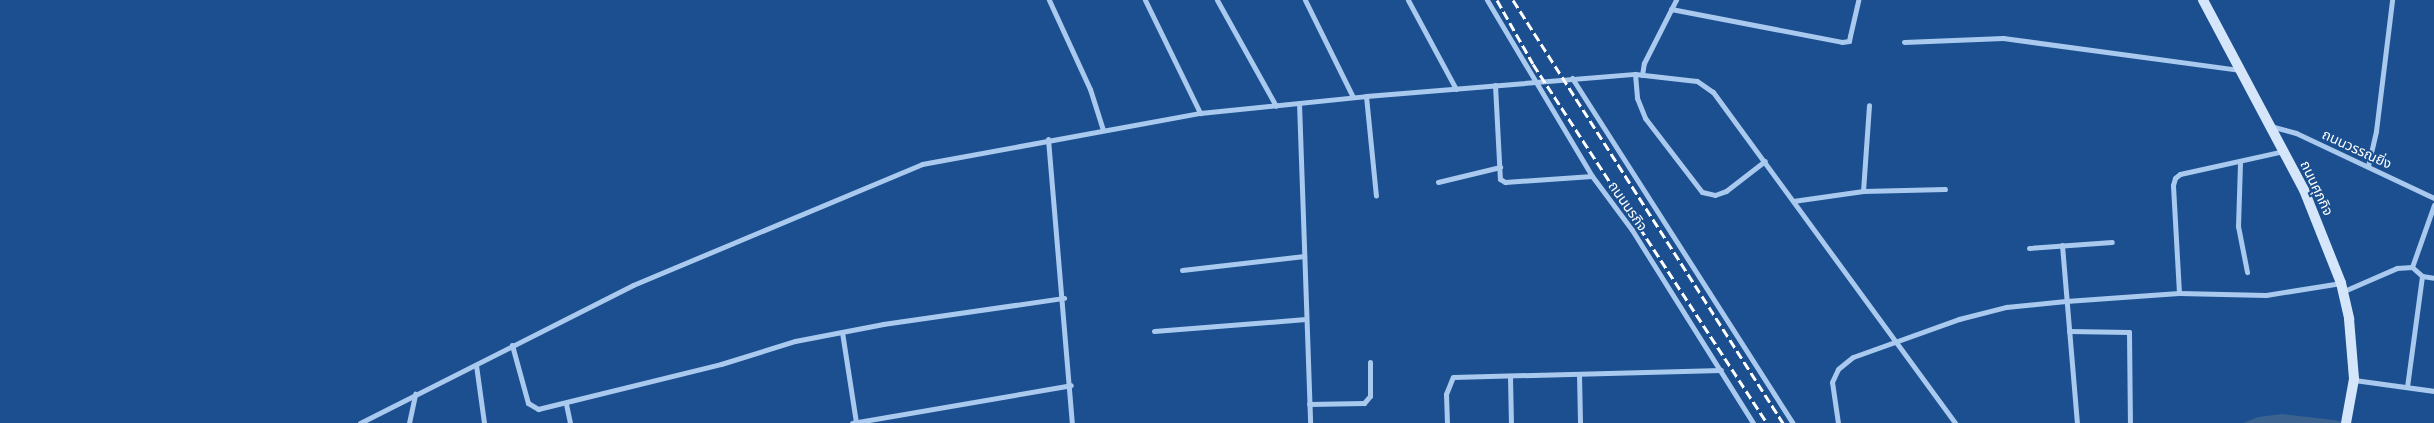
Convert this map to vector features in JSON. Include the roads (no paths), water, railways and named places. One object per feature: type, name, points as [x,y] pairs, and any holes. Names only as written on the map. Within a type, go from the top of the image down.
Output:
[{"type":"main road","name":"ถนนศุภกิจ","points":[[2203,0],[2284,151],[2327,244],[2343,287],[2354,380],[2346,423]]},
{"type":"street","points":[[1049,0],[1090,89],[1104,130]]},
{"type":"street","points":[[1145,0],[1200,113]]},
{"type":"street","points":[[1217,0],[1276,106]]},
{"type":"street","points":[[1306,0],[1353,97]]},
{"type":"street","points":[[1408,0],[1456,89]]},
{"type":"street","name":"ถนนนรกิจ","points":[[1487,0],[1592,176],[1721,370],[1753,423]]},
{"type":"street","points":[[1642,75],[1644,63],[1676,0]]},
{"type":"street","points":[[1671,9],[1842,42],[1848,41],[1850,36],[1858,0]]},
{"type":"street","points":[[2368,166],[2376,131],[2392,0]]},
{"type":"street","points":[[1904,42],[2003,38],[2239,70]]},
{"type":"street","points":[[1635,74],[1637,98],[1645,118],[1702,192],[1715,195],[1726,191],[1765,161]]},
{"type":"street","points":[[360,423],[633,285],[883,178],[922,164],[1048,139],[1200,113],[1353,97],[1635,74],[1706,84],[1765,161],[1955,423]]},
{"type":"street","points":[[1572,78],[1793,423]]},
{"type":"street","points":[[1495,86],[1500,179],[1505,182],[1592,176]]},
{"type":"street","points":[[1366,96],[1376,196]]},
{"type":"street","points":[[1299,103],[1310,423]]},
{"type":"street","points":[[1863,191],[1869,106]]},
{"type":"street","name":"ถนนวรรณยิ่ง","points":[[2269,126],[2296,134],[2434,198]]},
{"type":"street","points":[[1048,139],[1064,298],[1072,423]]},
{"type":"street","points":[[2180,293],[2173,185],[2175,178],[2180,174],[2240,163],[2284,151]]},
{"type":"street","points":[[2240,163],[2238,226],[2247,272]]},
{"type":"street","points":[[1438,182],[1500,167]]},
{"type":"street","points":[[1793,201],[1863,191],[1944,189]]},
{"type":"street","points":[[2412,267],[2434,205]]},
{"type":"street","points":[[2029,248],[2112,242]]},
{"type":"street","points":[[2062,245],[2077,423]]},
{"type":"street","points":[[1182,270],[1304,256]]},
{"type":"street","points":[[1838,423],[1832,382],[1838,369],[1853,357],[1959,319],[2006,307],[2180,293],[2266,295],[2343,287],[2397,268],[2412,267],[2422,276],[2434,278]]},
{"type":"street","points":[[2407,387],[2422,276]]},
{"type":"street","points":[[512,345],[532,407],[566,404],[721,364],[795,341],[1064,298]]},
{"type":"street","points":[[1154,331],[1306,319]]},
{"type":"street","points":[[2069,331],[2129,332],[2130,423]]},
{"type":"street","points":[[842,332],[854,422],[1071,385]]},
{"type":"street","points":[[1309,404],[1364,403],[1370,396],[1370,362]]},
{"type":"street","points":[[476,365],[484,423]]},
{"type":"street","points":[[1447,423],[1446,394],[1453,377],[1721,370]]},
{"type":"street","points":[[1579,374],[1580,423]]},
{"type":"street","points":[[1510,377],[1511,423]]},
{"type":"street","points":[[2354,380],[2434,391]]},
{"type":"street","points":[[409,423],[416,394]]},
{"type":"street","points":[[566,404],[570,423]]},
{"type":"water","points":[[2282,414],[2347,423],[2243,423],[2258,417]]},
{"type":"railway","points":[[1497,0],[1533,64],[1767,423]]},
{"type":"railway","points":[[1513,0],[1783,423]]}]
